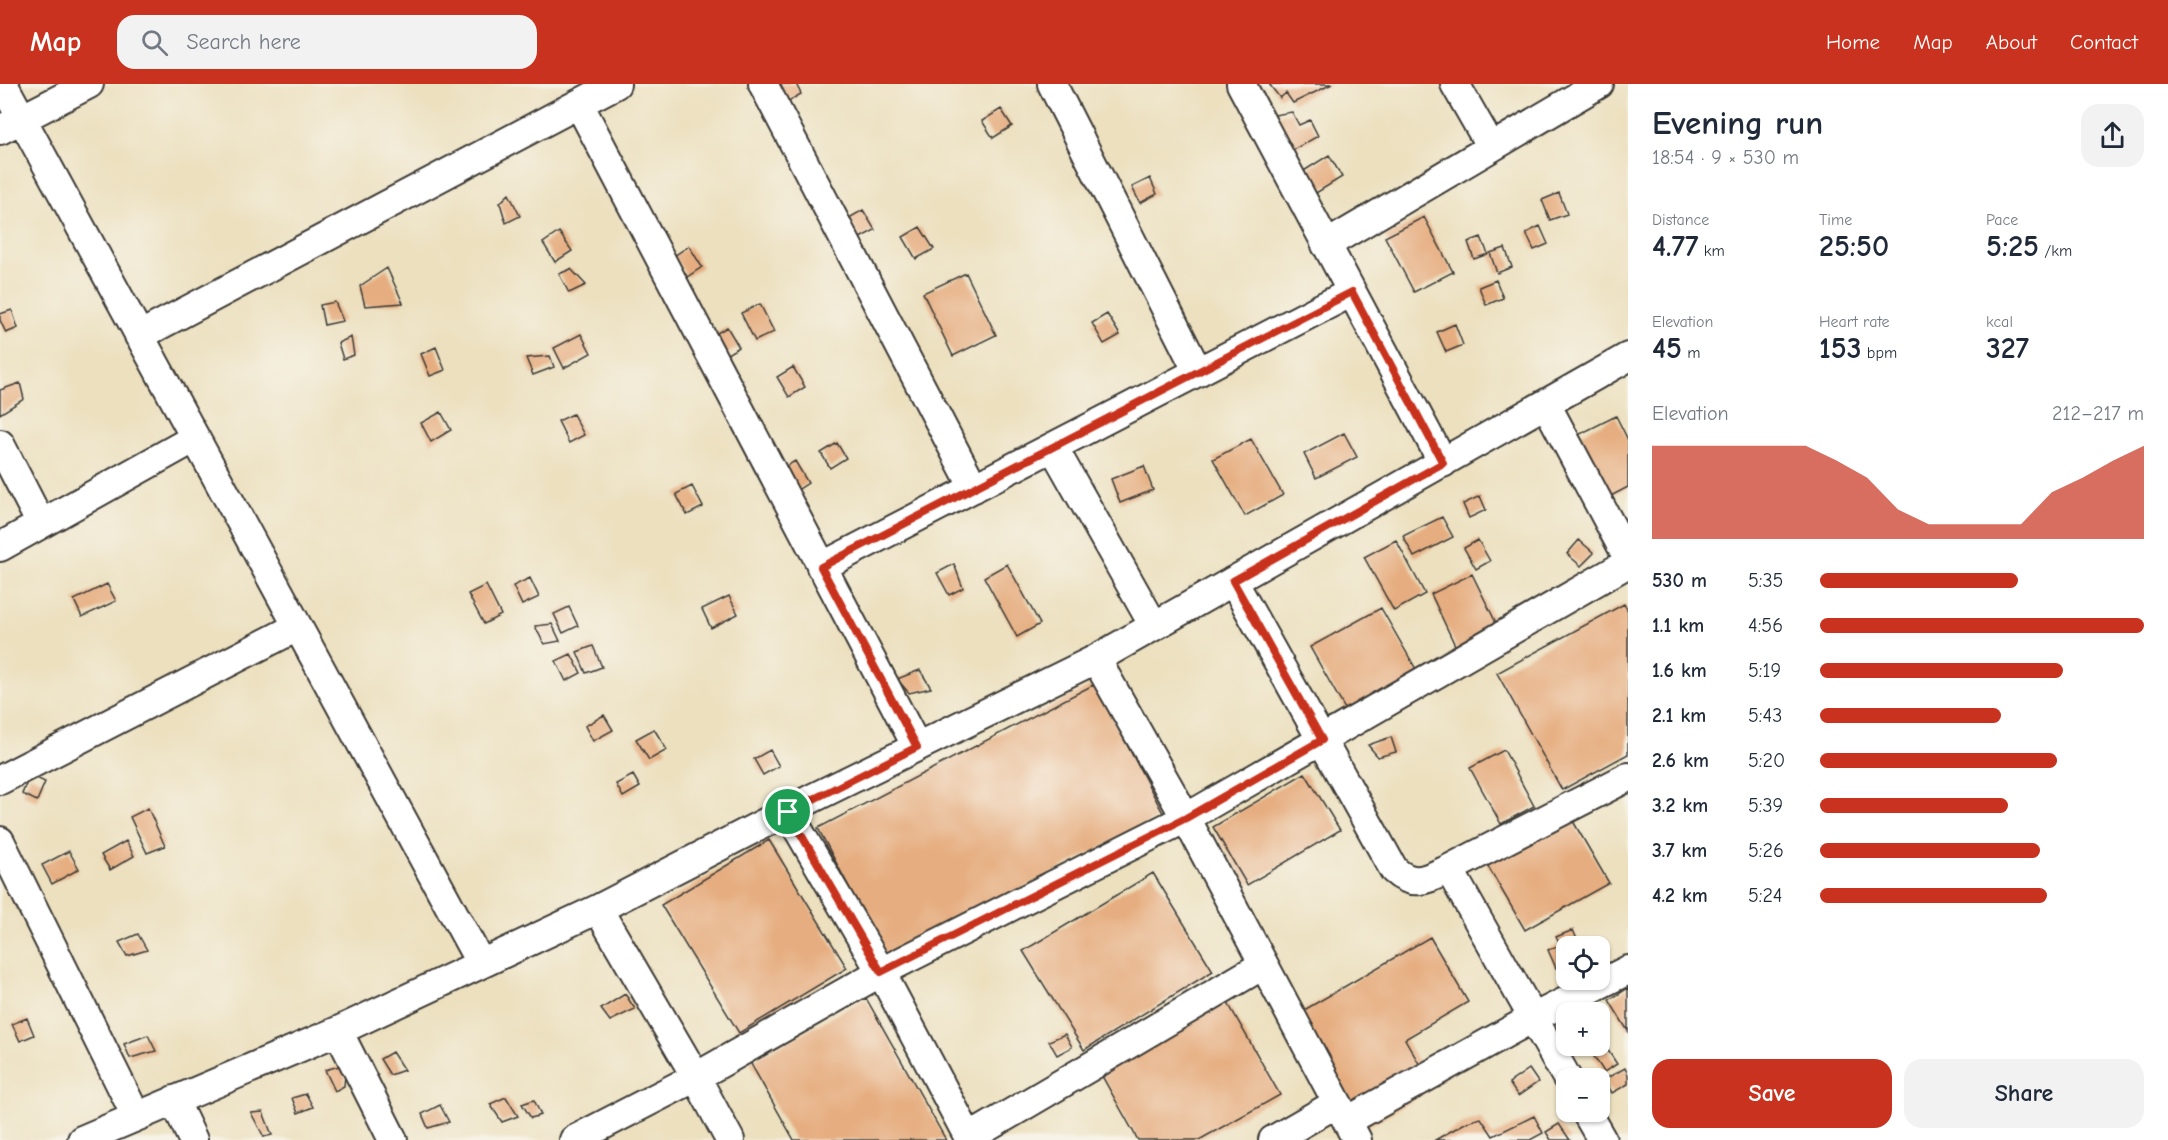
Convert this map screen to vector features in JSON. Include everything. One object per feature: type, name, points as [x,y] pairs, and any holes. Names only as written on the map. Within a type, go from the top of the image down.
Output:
[{"type":"street","points":[[3,84],[11,125],[140,336],[481,964]]},
{"type":"street","points":[[11,125],[89,84]]},
{"type":"street","points":[[140,336],[616,84]]},
{"type":"street","points":[[763,84],[974,489]]},
{"type":"street","points":[[1052,84],[1198,372]]},
{"type":"street","points":[[1241,84],[1443,463]]},
{"type":"street","points":[[1455,84],[1491,147]]},
{"type":"street","points":[[1326,245],[1596,85]]},
{"type":"street","points":[[579,104],[917,747]]},
{"type":"street","points":[[821,567],[1352,292]]},
{"type":"street","points":[[82,1140],[338,1031],[598,909],[1096,659],[1628,357]]},
{"type":"street","points":[[1546,404],[1628,558]]},
{"type":"street","points":[[0,547],[195,438]]},
{"type":"street","points":[[0,444],[41,524]]},
{"type":"street","points":[[1053,447],[1154,626]]},
{"type":"street","points":[[574,1140],[696,1077],[881,972],[1186,818],[1628,564]]},
{"type":"street","points":[[1233,581],[1394,870],[1403,878],[1413,881],[1423,880],[1449,869],[1628,777]]},
{"type":"street","points":[[0,780],[297,627]]},
{"type":"street","points":[[1096,659],[1186,818],[1347,1121]]},
{"type":"street","points":[[788,812],[881,972],[969,1139],[1263,965]]},
{"type":"street","points":[[0,842],[136,1116]]},
{"type":"street","points":[[1449,869],[1561,1068]]},
{"type":"street","points":[[598,909],[730,1140]]},
{"type":"street","points":[[1273,1140],[1347,1121],[1533,1018],[1628,970]]},
{"type":"street","points":[[338,1031],[393,1140]]},
{"type":"street","points":[[174,1100],[193,1140]]},
{"type":"street","points":[[1592,1122],[1602,1140]]},
{"type":"building","points":[[782,84],[796,84],[801,94],[785,103],[776,87]]},
{"type":"building","points":[[1269,84],[1332,84],[1293,103],[1286,93],[1280,98]]},
{"type":"building","points":[[1001,109],[1012,126],[993,138],[982,121]]},
{"type":"building","points":[[1292,112],[1299,125],[1310,120],[1318,136],[1293,150],[1274,115]]},
{"type":"building","points":[[1329,155],[1342,177],[1316,193],[1302,172]]},
{"type":"building","points":[[1150,178],[1157,194],[1140,203],[1132,187]]},
{"type":"building","points":[[1559,193],[1567,214],[1550,220],[1542,200]]},
{"type":"building","points":[[509,194],[520,216],[506,223],[500,203]]},
{"type":"building","points":[[863,210],[875,230],[860,238],[849,218]]},
{"type":"building","points":[[1424,217],[1453,272],[1414,292],[1385,237]]},
{"type":"building","points":[[1540,226],[1548,244],[1534,250],[1526,233]]},
{"type":"building","points":[[920,227],[934,249],[916,259],[903,237]]},
{"type":"building","points":[[559,232],[572,251],[555,262],[543,243]]},
{"type":"building","points":[[1481,237],[1488,254],[1474,259],[1468,242]]},
{"type":"building","points":[[689,246],[702,267],[687,277],[674,256]]},
{"type":"building","points":[[1505,248],[1512,267],[1497,273],[1490,253]]},
{"type":"building","points":[[387,268],[403,303],[365,306],[360,286]]},
{"type":"building","points":[[571,269],[586,285],[569,293],[559,274]]},
{"type":"building","points":[[966,273],[996,335],[953,356],[923,293]]},
{"type":"building","points":[[1496,280],[1503,298],[1486,305],[1479,287]]},
{"type":"building","points":[[335,302],[343,321],[324,325],[320,305]]},
{"type":"building","points":[[760,304],[774,332],[755,341],[741,313]]},
{"type":"building","points":[[12,310],[18,328],[6,333],[0,320],[0,314]]},
{"type":"building","points":[[1107,314],[1120,335],[1104,344],[1092,323]]},
{"type":"building","points":[[1455,324],[1463,345],[1446,352],[1437,332]]},
{"type":"building","points":[[727,327],[739,347],[724,356],[712,336]]},
{"type":"building","points":[[581,334],[591,353],[564,368],[554,348]]},
{"type":"building","points":[[351,337],[354,355],[343,359],[338,343]]},
{"type":"building","points":[[436,347],[445,370],[430,376],[421,354]]},
{"type":"building","points":[[550,356],[554,367],[533,375],[526,358]]},
{"type":"building","points":[[793,367],[805,387],[789,397],[777,377]]},
{"type":"building","points":[[20,383],[24,399],[0,414],[0,390]]},
{"type":"building","points":[[441,412],[451,430],[431,442],[421,423]]},
{"type":"building","points":[[573,414],[584,435],[569,443],[558,421]]},
{"type":"building","points":[[1616,416],[1628,440],[1628,487],[1609,497],[1578,435]]},
{"type":"building","points":[[1344,433],[1357,457],[1316,478],[1304,454]]},
{"type":"building","points":[[1251,439],[1283,495],[1245,516],[1213,459]]},
{"type":"building","points":[[837,443],[846,458],[830,468],[821,453]]},
{"type":"building","points":[[795,461],[808,483],[793,493],[780,470]]},
{"type":"building","points":[[1144,466],[1153,490],[1120,503],[1111,479]]},
{"type":"building","points":[[692,486],[703,507],[687,515],[676,494]]},
{"type":"building","points":[[1480,496],[1486,510],[1469,518],[1463,504]]},
{"type":"building","points":[[1442,517],[1453,537],[1414,557],[1403,536]]},
{"type":"building","points":[[1396,540],[1425,594],[1394,611],[1364,557]]},
{"type":"building","points":[[1478,540],[1490,561],[1476,569],[1464,548]]},
{"type":"building","points":[[1579,540],[1594,553],[1581,566],[1567,554]]},
{"type":"building","points":[[954,564],[963,588],[949,595],[937,573]]},
{"type":"building","points":[[1007,564],[1040,624],[1017,637],[984,577]]},
{"type":"building","points":[[1472,574],[1502,635],[1460,656],[1431,594]]},
{"type":"building","points":[[530,578],[539,597],[522,605],[513,586]]},
{"type":"building","points":[[107,584],[116,601],[82,617],[74,600]]},
{"type":"building","points":[[486,585],[501,615],[484,624],[468,594]]},
{"type":"building","points":[[729,596],[738,614],[711,628],[702,609]]},
{"type":"building","points":[[1624,604],[1628,611],[1628,754],[1562,790],[1497,673]]},
{"type":"building","points":[[569,607],[578,626],[563,633],[554,614]]},
{"type":"building","points":[[1381,608],[1421,678],[1350,718],[1310,647]]},
{"type":"building","points":[[552,624],[560,641],[544,644],[535,626]]},
{"type":"building","points":[[593,646],[602,667],[586,673],[577,652]]},
{"type":"building","points":[[571,654],[581,673],[566,681],[556,661]]},
{"type":"building","points":[[920,670],[931,688],[909,693],[897,679]]},
{"type":"building","points":[[1095,684],[1164,815],[887,959],[818,828]]},
{"type":"building","points":[[604,715],[613,730],[593,741],[585,726]]},
{"type":"building","points":[[654,729],[667,750],[649,760],[636,739]]},
{"type":"building","points":[[1391,737],[1396,752],[1378,757],[1368,745]]},
{"type":"building","points":[[770,750],[779,766],[763,775],[754,759]]},
{"type":"building","points":[[1504,750],[1534,806],[1501,824],[1470,768]]},
{"type":"building","points":[[1305,773],[1340,830],[1247,885],[1213,827]]},
{"type":"building","points":[[30,775],[45,782],[37,801],[22,794]]},
{"type":"building","points":[[633,775],[640,787],[623,797],[616,784]]},
{"type":"building","points":[[148,808],[165,846],[147,853],[130,817]]},
{"type":"building","points":[[1570,816],[1609,883],[1525,930],[1486,863]]},
{"type":"building","points":[[769,840],[847,968],[739,1033],[661,905]]},
{"type":"building","points":[[126,841],[134,856],[110,870],[101,855]]},
{"type":"building","points":[[69,851],[79,869],[52,884],[42,865]]},
{"type":"building","points":[[1153,873],[1213,971],[1084,1050],[1023,951]]},
{"type":"building","points":[[1573,930],[1576,936],[1558,936]]},
{"type":"building","points":[[138,934],[147,950],[127,956],[119,942]]},
{"type":"building","points":[[1430,937],[1468,1002],[1405,1039],[1433,1088],[1366,1127],[1299,1013]]},
{"type":"building","points":[[1556,947],[1556,968],[1548,950]]},
{"type":"building","points":[[1628,988],[1628,1031],[1609,1000]]},
{"type":"building","points":[[1220,989],[1280,1095],[1199,1140],[1138,1140],[1093,1060]]},
{"type":"building","points":[[625,994],[635,1009],[610,1021],[601,1009]]},
{"type":"building","points":[[866,998],[946,1140],[794,1140],[750,1062]]},
{"type":"building","points":[[27,1018],[34,1035],[20,1041],[12,1024]]},
{"type":"building","points":[[1065,1034],[1072,1047],[1057,1055],[1049,1041]]},
{"type":"building","points":[[148,1035],[156,1051],[130,1058],[124,1044]]},
{"type":"building","points":[[392,1052],[404,1070],[390,1075],[380,1059]]},
{"type":"building","points":[[1610,1054],[1617,1064],[1610,1068],[1601,1068],[1594,1056],[1610,1056]]},
{"type":"building","points":[[346,1064],[344,1086],[335,1091],[325,1070]]},
{"type":"building","points":[[1625,1068],[1628,1084],[1612,1093],[1610,1076]]},
{"type":"building","points":[[1529,1069],[1538,1082],[1518,1096],[1509,1083]]},
{"type":"building","points":[[306,1094],[313,1107],[298,1113],[292,1098]]},
{"type":"building","points":[[506,1097],[518,1116],[502,1122],[490,1104]]},
{"type":"building","points":[[534,1100],[541,1115],[531,1118],[522,1104]]},
{"type":"building","points":[[440,1105],[449,1122],[428,1128],[422,1114]]},
{"type":"building","points":[[263,1112],[272,1135],[264,1137],[251,1113]]},
{"type":"building","points":[[1534,1116],[1543,1133],[1530,1140],[1435,1140],[1467,1122],[1481,1118],[1493,1136]]},
{"type":"building","points":[[1559,1124],[1570,1140],[1551,1140],[1546,1132]]},
{"type":"route","points":[[1352,292],[1443,463],[1233,581],[1322,740],[1186,818],[881,972],[788,812],[917,747],[821,567],[1352,292]]}]
